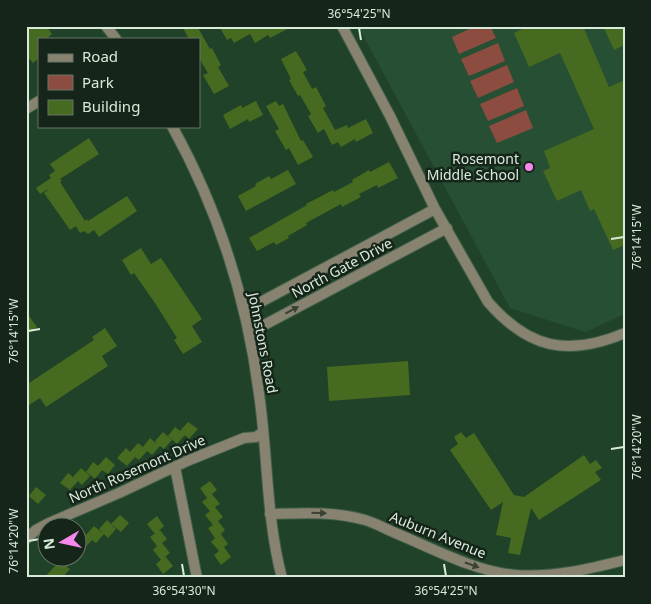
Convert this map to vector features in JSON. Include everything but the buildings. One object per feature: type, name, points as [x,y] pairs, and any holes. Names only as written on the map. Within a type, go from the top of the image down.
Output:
[{"type":"street","points":[[106,26],[115,38]]},
{"type":"street","points":[[342,26],[390,116],[435,209],[488,302],[512,326],[527,335],[554,345],[571,347],[591,345],[625,333]]},
{"type":"street","points":[[26,109],[38,102]]},
{"type":"street","name":"Johnstons Road","points":[[173,128],[201,183],[233,267],[244,311],[259,394],[264,432],[270,514],[282,578]]},
{"type":"street","name":"North Gate Drive","points":[[244,311],[435,209]]},
{"type":"street","name":"North Gate Drive","points":[[249,333],[447,228]]},
{"type":"street","name":"North Rosemont Drive","points":[[26,539],[36,530],[49,523],[174,467],[244,438],[256,437],[264,432]]},
{"type":"street","points":[[174,467],[197,578]]},
{"type":"street","name":"Auburn Avenue","points":[[270,514],[313,512],[367,520],[470,564],[492,571],[515,575],[565,573],[625,560]]},
{"type":"shaded area","name":"Rosemont Middle School","points":[[358,26],[625,26],[625,314],[585,332],[510,308]]},
{"type":"green space","points":[[476,26],[490,26],[496,38],[459,54],[452,37]]},
{"type":"green space","points":[[498,43],[505,61],[469,76],[461,59]]},
{"type":"green space","points":[[507,65],[514,82],[478,98],[470,81]]},
{"type":"green space","points":[[517,88],[524,106],[488,121],[480,104]]},
{"type":"green space","points":[[526,110],[533,128],[497,143],[489,126]]},
{"type":"place","name":"Rosemont Middle School","points":[[529,167]]}]
